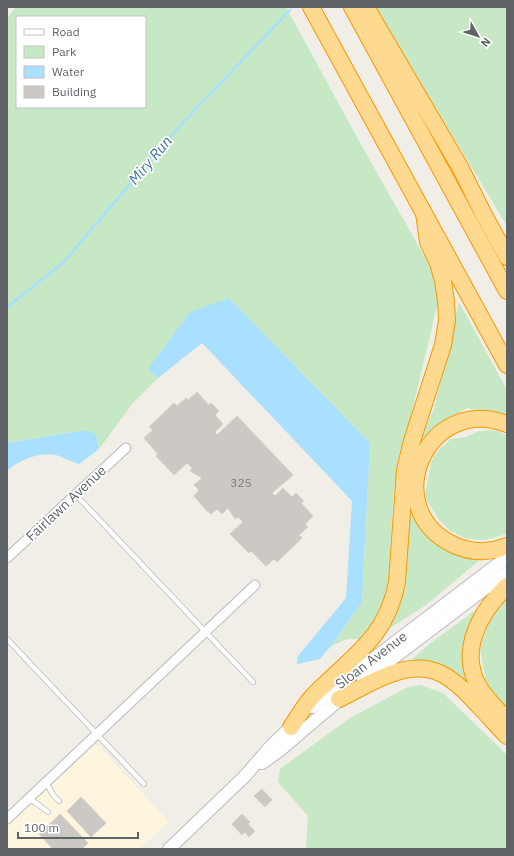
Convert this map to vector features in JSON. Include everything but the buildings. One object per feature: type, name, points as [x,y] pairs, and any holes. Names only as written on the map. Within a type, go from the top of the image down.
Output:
[{"type":"highway","points":[[312,7],[507,365]]},
{"type":"highway","points":[[352,7],[507,291]]},
{"type":"highway","points":[[366,7],[470,185],[507,242]]},
{"type":"highway","points":[[470,185],[482,213],[507,257]]},
{"type":"highway","points":[[291,727],[311,698],[378,632],[386,619],[394,598],[398,582],[405,470],[412,441],[443,345],[447,324],[443,281],[438,262],[428,242],[424,213]]},
{"type":"highway","points":[[507,424],[498,421],[481,419],[464,421],[448,428],[437,436],[425,450],[418,466],[416,486],[417,499],[424,517],[432,529],[446,541],[462,548],[480,551],[507,546]]},
{"type":"highway","points":[[507,586],[491,603],[482,616],[472,642],[470,659],[474,676],[480,688],[507,720]]},
{"type":"highway","points":[[339,699],[376,680],[396,672],[414,669],[430,670],[442,674],[459,684],[507,736]]},
{"type":"main road","name":"Sloan Avenue","points":[[169,849],[245,776],[271,746],[335,688],[507,557]]},
{"type":"main road","name":"Sloan Avenue","points":[[245,776],[279,751],[339,699],[507,572]]},
{"type":"street","name":"Fairlawn Avenue","points":[[7,558],[126,448]]},
{"type":"street","points":[[7,818],[255,585]]},
{"type":"lane","points":[[75,494],[253,682]]},
{"type":"lane","points":[[7,639],[144,784]]},
{"type":"lane","points":[[46,782],[53,795],[59,801]]},
{"type":"lane","points":[[28,798],[48,812]]},
{"type":"shaded area","points":[[96,745],[100,747],[169,822],[139,849],[7,849],[7,826]]},
{"type":"green space","points":[[16,7],[286,7],[359,141],[432,270],[439,298],[394,487],[387,599],[364,639],[347,639],[331,646],[362,602],[370,443],[229,298],[148,369],[158,378],[133,403],[99,449],[96,434],[74,432],[7,443],[7,18]]},
{"type":"green space","points":[[375,7],[507,7],[507,226]]},
{"type":"green space","points":[[459,302],[507,390],[507,418],[467,408],[420,439],[434,409]]},
{"type":"green space","points":[[479,431],[498,431],[507,436],[507,534],[485,540],[467,539],[451,531],[441,522],[427,501],[425,495],[431,463],[434,456],[451,439],[466,437]]},
{"type":"green space","points":[[409,500],[430,533],[482,558],[426,605],[381,634]]},
{"type":"green space","points":[[507,595],[507,709],[487,687],[480,649],[497,604]]},
{"type":"green space","points":[[480,607],[470,688],[406,665],[428,645]]},
{"type":"green space","points":[[420,685],[443,693],[507,755],[507,849],[306,849],[308,816],[278,782],[280,769],[350,718],[408,687]]},
{"type":"water","points":[[229,298],[370,443],[362,602],[320,659],[297,664],[298,656],[346,598],[352,501],[202,343],[158,378],[148,369],[190,312]]},
{"type":"water","points":[[88,431],[96,434],[99,449],[79,464],[50,454],[23,460],[7,471],[7,443]]},
{"type":"waterway","name":"Miry Run","points":[[7,307],[63,263],[175,131],[290,10]]}]
